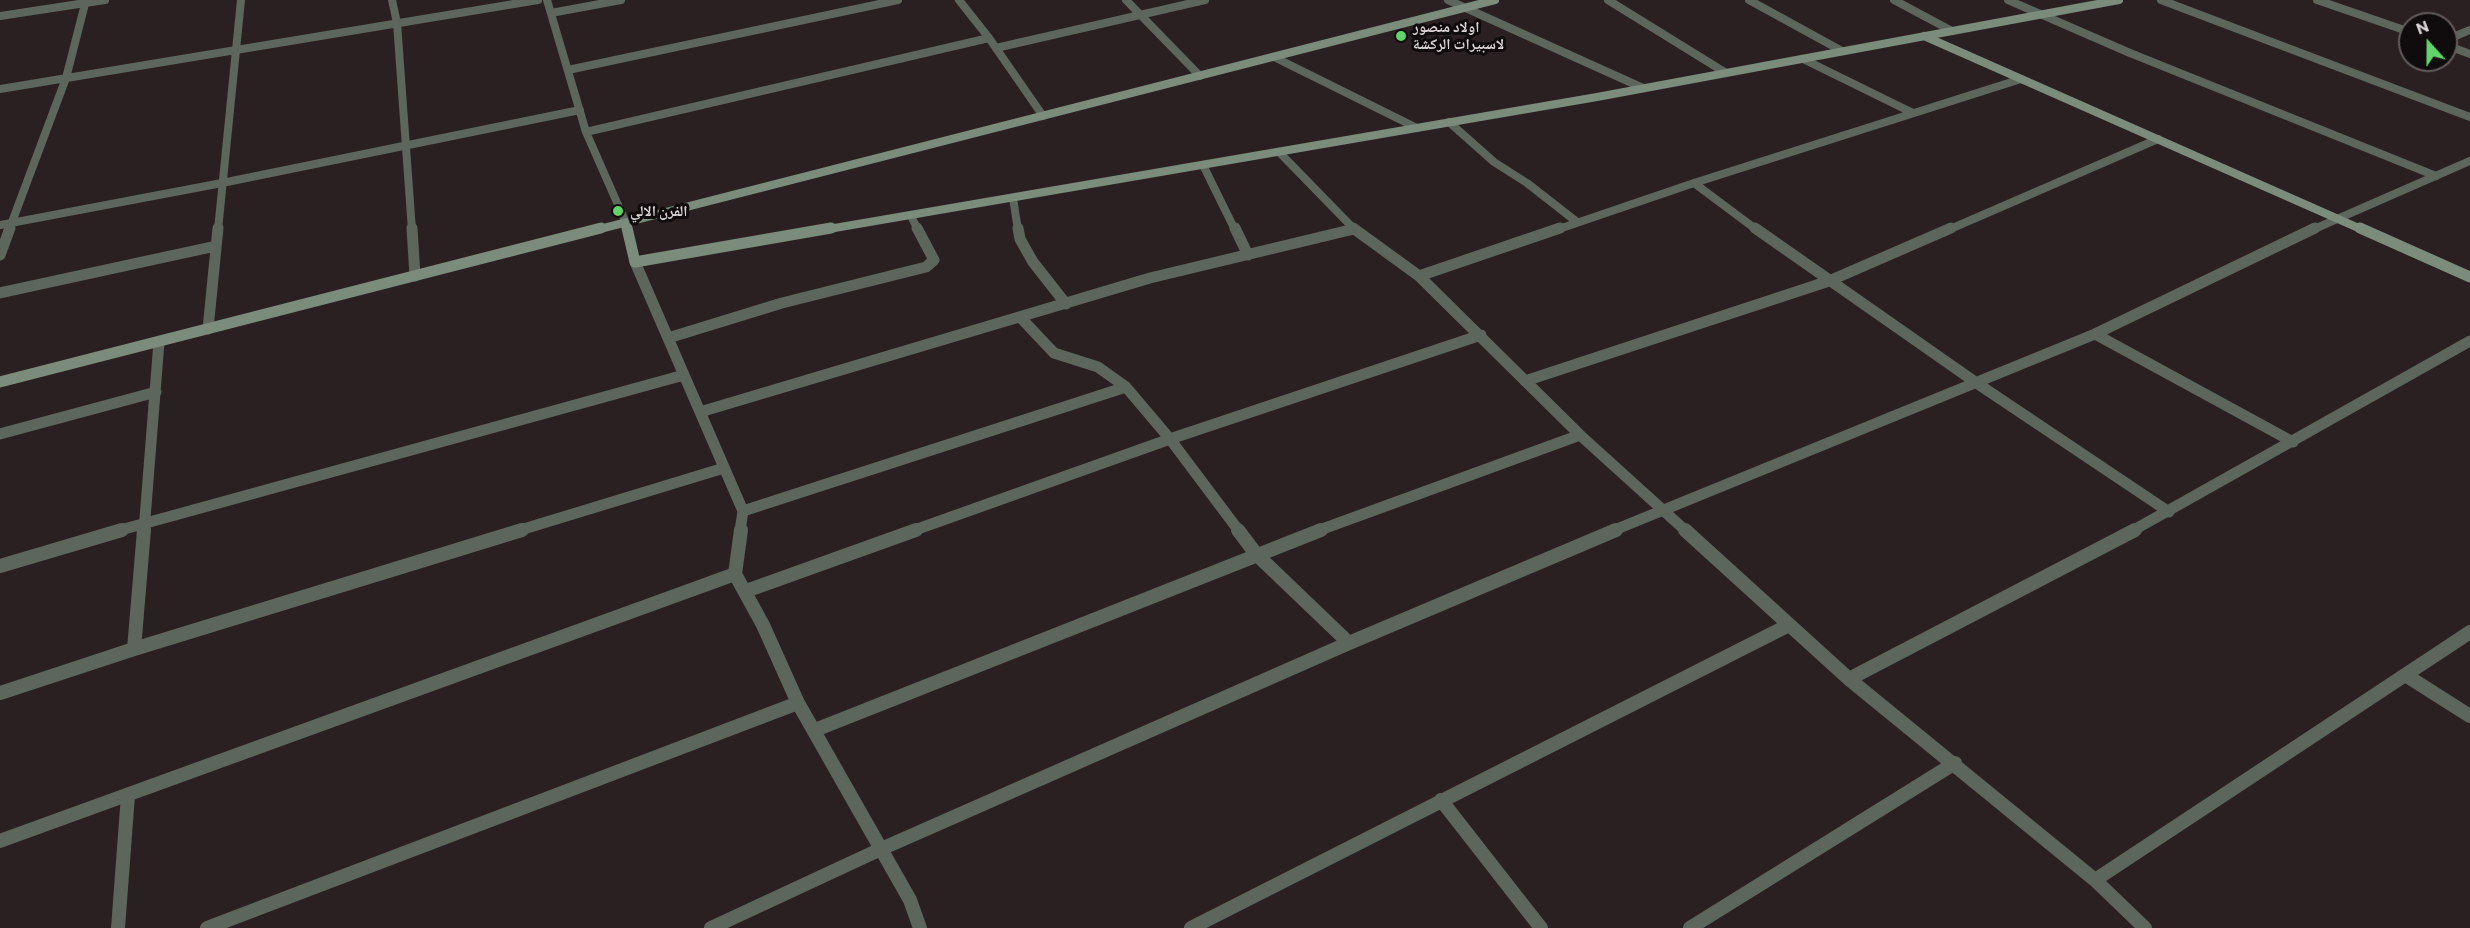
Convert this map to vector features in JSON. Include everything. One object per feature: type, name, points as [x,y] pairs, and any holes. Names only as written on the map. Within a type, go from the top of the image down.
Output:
[{"type":"street","points":[[0,16],[105,0]]},
{"type":"street","points":[[208,329],[241,0]]},
{"type":"street","points":[[392,0],[397,23],[415,276]]},
{"type":"street","points":[[0,89],[538,0]]},
{"type":"street","points":[[547,0],[586,132],[626,223],[635,262],[743,512],[735,574],[746,591],[798,703],[910,900],[920,928]]},
{"type":"street","points":[[551,13],[621,0]]},
{"type":"street","points":[[568,70],[897,0]]},
{"type":"street","points":[[959,0],[989,38],[1043,116]]},
{"type":"street","points":[[1126,0],[1200,76]]},
{"type":"street","points":[[996,48],[1205,0]]},
{"type":"street","points":[[1448,0],[1642,88]]},
{"type":"street","points":[[0,382],[1495,0]]},
{"type":"street","points":[[1608,0],[1726,73]]},
{"type":"street","points":[[1749,0],[1842,51]]},
{"type":"street","points":[[1894,0],[1952,31]]},
{"type":"street","points":[[2008,0],[2436,176]]},
{"type":"street","points":[[635,262],[1449,123],[2119,0]]},
{"type":"street","points":[[2161,0],[2470,117]]},
{"type":"street","points":[[2317,0],[2398,28]]},
{"type":"street","points":[[0,255],[66,78],[85,2]]},
{"type":"street","points":[[1924,36],[2470,277]]},
{"type":"street","points":[[586,132],[989,38]]},
{"type":"street","points":[[1274,57],[1417,128]]},
{"type":"street","points":[[1803,59],[1913,113]]},
{"type":"street","points":[[1419,276],[1694,183],[2021,79]]},
{"type":"street","points":[[0,225],[405,147],[580,110]]},
{"type":"street","points":[[1449,123],[1494,162],[1527,183],[1577,222]]},
{"type":"street","points":[[1525,381],[1829,281],[2158,139]]},
{"type":"street","points":[[1279,152],[1354,229],[1419,276],[1580,435],[1849,679],[1955,763],[2095,880],[2145,928]]},
{"type":"street","points":[[711,928],[881,849],[1349,644],[1663,510],[1978,384],[2095,334],[2337,218],[2470,161]]},
{"type":"street","points":[[1203,165],[1248,255]]},
{"type":"street","points":[[1694,183],[1829,281],[2169,512]]},
{"type":"street","points":[[1013,198],[1020,239],[1033,262],[1066,304]]},
{"type":"street","points":[[668,338],[782,303],[926,267],[934,260],[911,216]]},
{"type":"street","points":[[700,412],[1150,278],[1354,229]]},
{"type":"street","points":[[0,293],[216,246]]},
{"type":"street","points":[[1020,318],[1054,353],[1098,367],[1126,387],[1170,439],[1256,554],[1349,644]]},
{"type":"street","points":[[2095,334],[2293,442]]},
{"type":"street","points":[[746,591],[1170,439],[1481,335]]},
{"type":"street","points":[[1849,679],[2169,512],[2470,341]]},
{"type":"street","points":[[134,649],[159,342]]},
{"type":"street","points":[[0,566],[146,523],[684,375]]},
{"type":"street","points":[[743,512],[1126,387]]},
{"type":"street","points":[[0,434],[156,392]]},
{"type":"street","points":[[815,730],[1256,554],[1580,435]]},
{"type":"street","points":[[0,693],[134,649],[724,468]]},
{"type":"street","points":[[0,840],[735,574]]},
{"type":"street","points":[[1191,928],[1790,625]]},
{"type":"street","points":[[2095,880],[2407,676],[2470,632]]},
{"type":"street","points":[[2407,676],[2470,716]]},
{"type":"street","points":[[207,928],[798,703]]},
{"type":"street","points":[[1690,928],[1955,763]]},
{"type":"street","points":[[118,928],[128,795]]},
{"type":"street","points":[[1441,800],[1541,928]]},
{"type":"place","name":"اولاد منصور لاسبيرات الركشة","points":[[1401,36]]},
{"type":"place","name":"الفرن الالي","points":[[618,211]]}]
